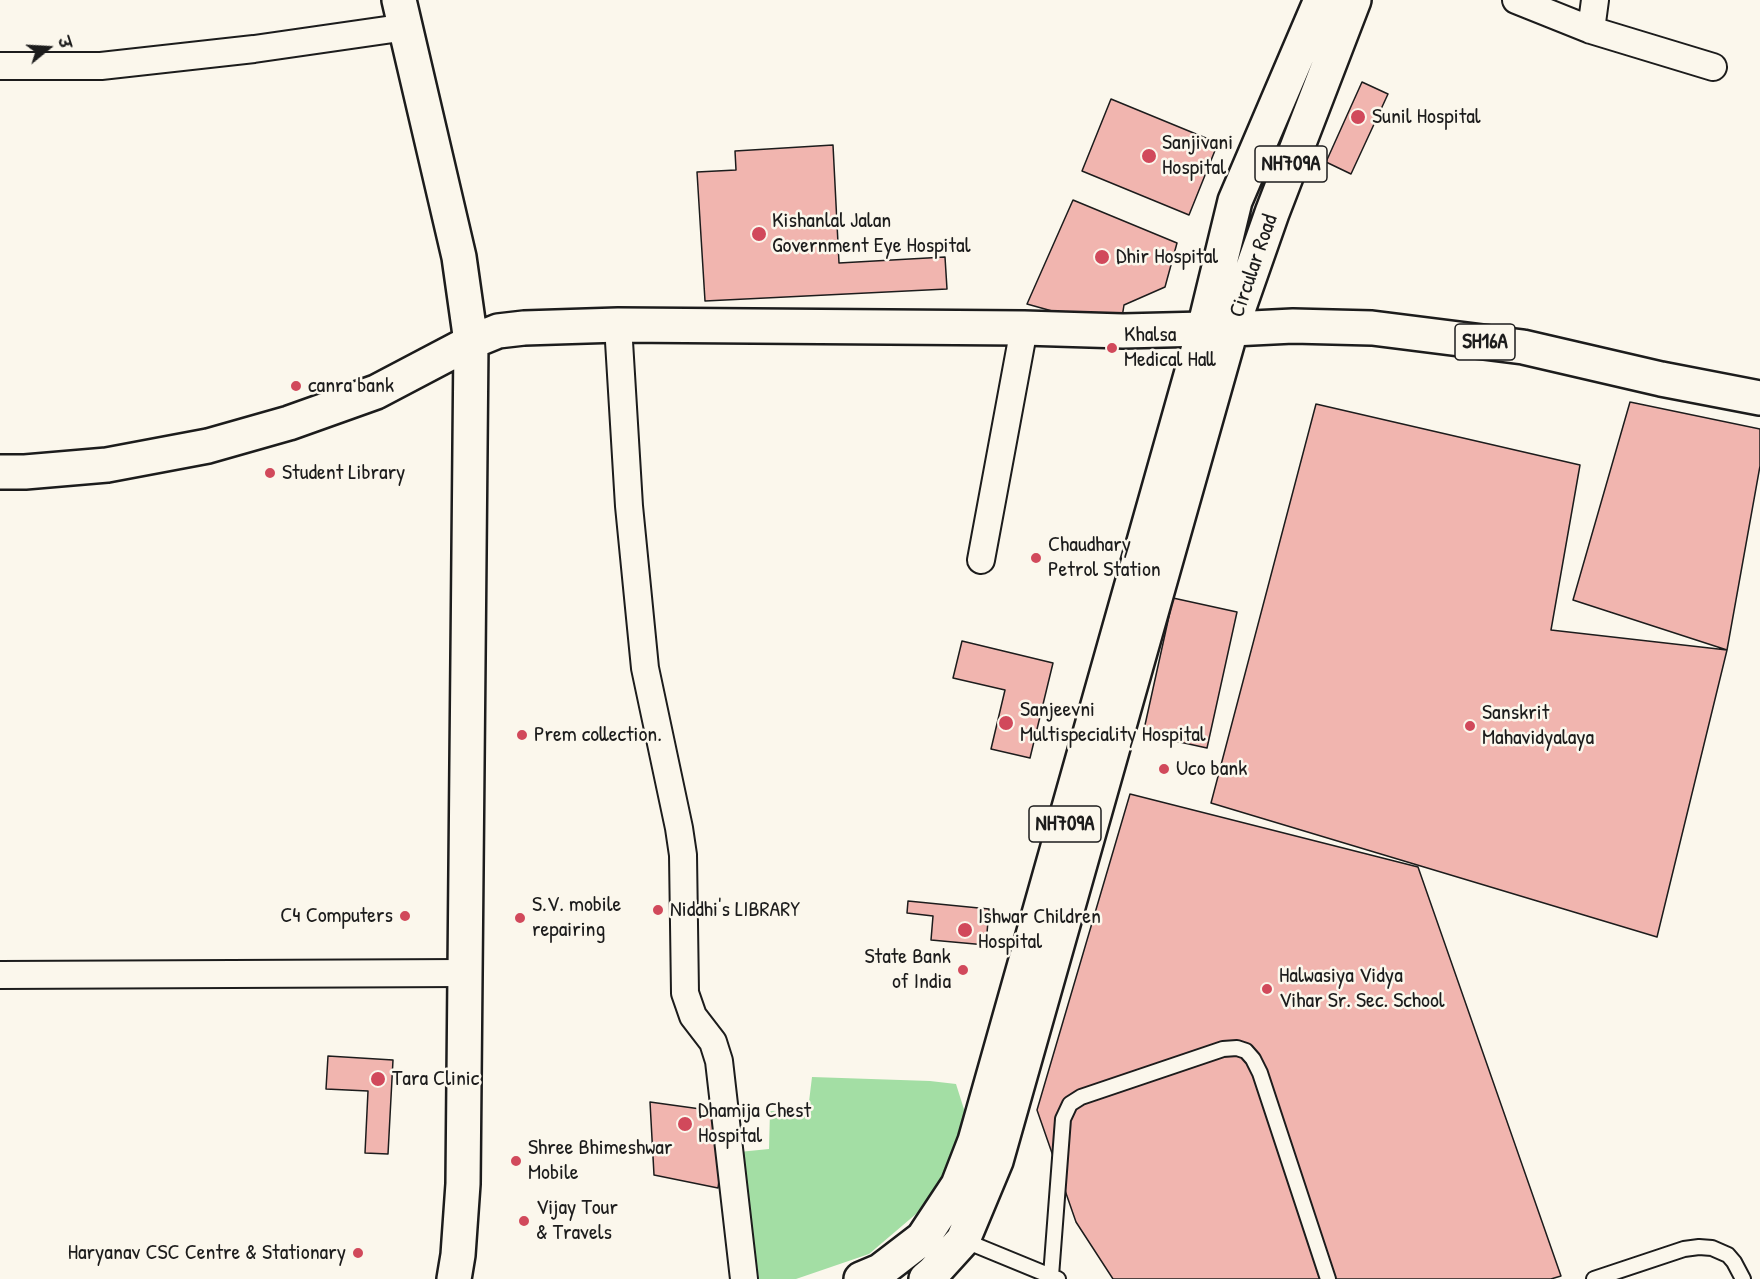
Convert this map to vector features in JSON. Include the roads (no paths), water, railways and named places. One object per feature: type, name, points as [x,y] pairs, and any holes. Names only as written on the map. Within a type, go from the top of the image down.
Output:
[{"type":"main road","name":"NH709A","points":[[926,1279],[963,1240],[996,1161],[1218,330],[1235,201],[1321,0]]},
{"type":"main road","name":"Circular Road","points":[[1218,330],[1272,213],[1354,0]]},
{"type":"main road","points":[[403,14],[459,257],[471,342],[462,1184],[458,1255],[454,1279]]},
{"type":"main road","points":[[0,472],[107,465],[208,446],[289,423],[376,392],[471,342],[498,332],[524,328],[618,325],[1218,330]]},
{"type":"main road","name":"SH16A","points":[[1218,330],[1293,326],[1371,328],[1511,345],[1760,398]]},
{"type":"main road","name":"NH709A","points":[[861,1279],[880,1271],[923,1238],[958,1185],[975,1142],[1218,330]]},
{"type":"street","points":[[1516,0],[1591,30],[1713,67]]},
{"type":"street","points":[[1591,30],[1595,0]]},
{"type":"street","points":[[0,66],[100,66],[254,49],[403,14]]},
{"type":"street","points":[[618,325],[629,506],[645,668],[683,855],[685,993],[693,1016],[713,1042],[719,1061],[744,1279]]},
{"type":"street","points":[[981,560],[1024,328]]},
{"type":"street","points":[[0,975],[464,973]]},
{"type":"lane","points":[[963,1240],[1055,1277],[1063,1119],[1070,1104],[1081,1097],[1201,1056],[1223,1049],[1237,1048],[1246,1051],[1260,1073],[1329,1279]]},
{"type":"lane","points":[[1594,1279],[1684,1249],[1699,1247],[1712,1248],[1728,1255],[1743,1279]]},
{"type":"place","name":"Sunil Hospital","points":[[1358,117]]},
{"type":"place","name":"Sanjivani Hospital","points":[[1149,156]]},
{"type":"place","name":"Kishanlal Jalan Government Eye Hospital","points":[[759,234]]},
{"type":"place","name":"Dhir Hospital","points":[[1102,257]]},
{"type":"place","name":"Khalsa Medical Hall","points":[[1112,348]]},
{"type":"place","name":"canra bank","points":[[296,386]]},
{"type":"place","name":"Student Library","points":[[270,473]]},
{"type":"place","name":"Chaudhary Petrol Station","points":[[1036,558]]},
{"type":"place","name":"Sanjeevni Multispeciality Hospital","points":[[1006,723]]},
{"type":"place","name":"Sanskrit Mahavidyalaya","points":[[1470,726]]},
{"type":"place","name":"Prem collection.","points":[[522,735]]},
{"type":"place","name":"Uco bank","points":[[1164,769]]},
{"type":"place","name":"Niddhi's LIBRARY","points":[[658,910]]},
{"type":"place","name":"C4 Computers","points":[[405,916]]},
{"type":"place","name":"S.V. mobile repairing","points":[[520,918]]},
{"type":"place","name":"Ishwar Children Hospital","points":[[965,930]]},
{"type":"place","name":"State Bank of India","points":[[963,970]]},
{"type":"place","name":"Halwasiya Vidya Vihar Sr. Sec. School","points":[[1267,989]]},
{"type":"place","name":"Tara Clinic","points":[[378,1079]]},
{"type":"place","name":"Dhamija Chest Hospital","points":[[685,1124]]},
{"type":"place","name":"Shree Bhimeshwar Mobile","points":[[516,1161]]},
{"type":"place","name":"Vijay Tour & Travels","points":[[524,1221]]},
{"type":"place","name":"Haryanav CSC Centre & Stationary","points":[[358,1253]]}]
